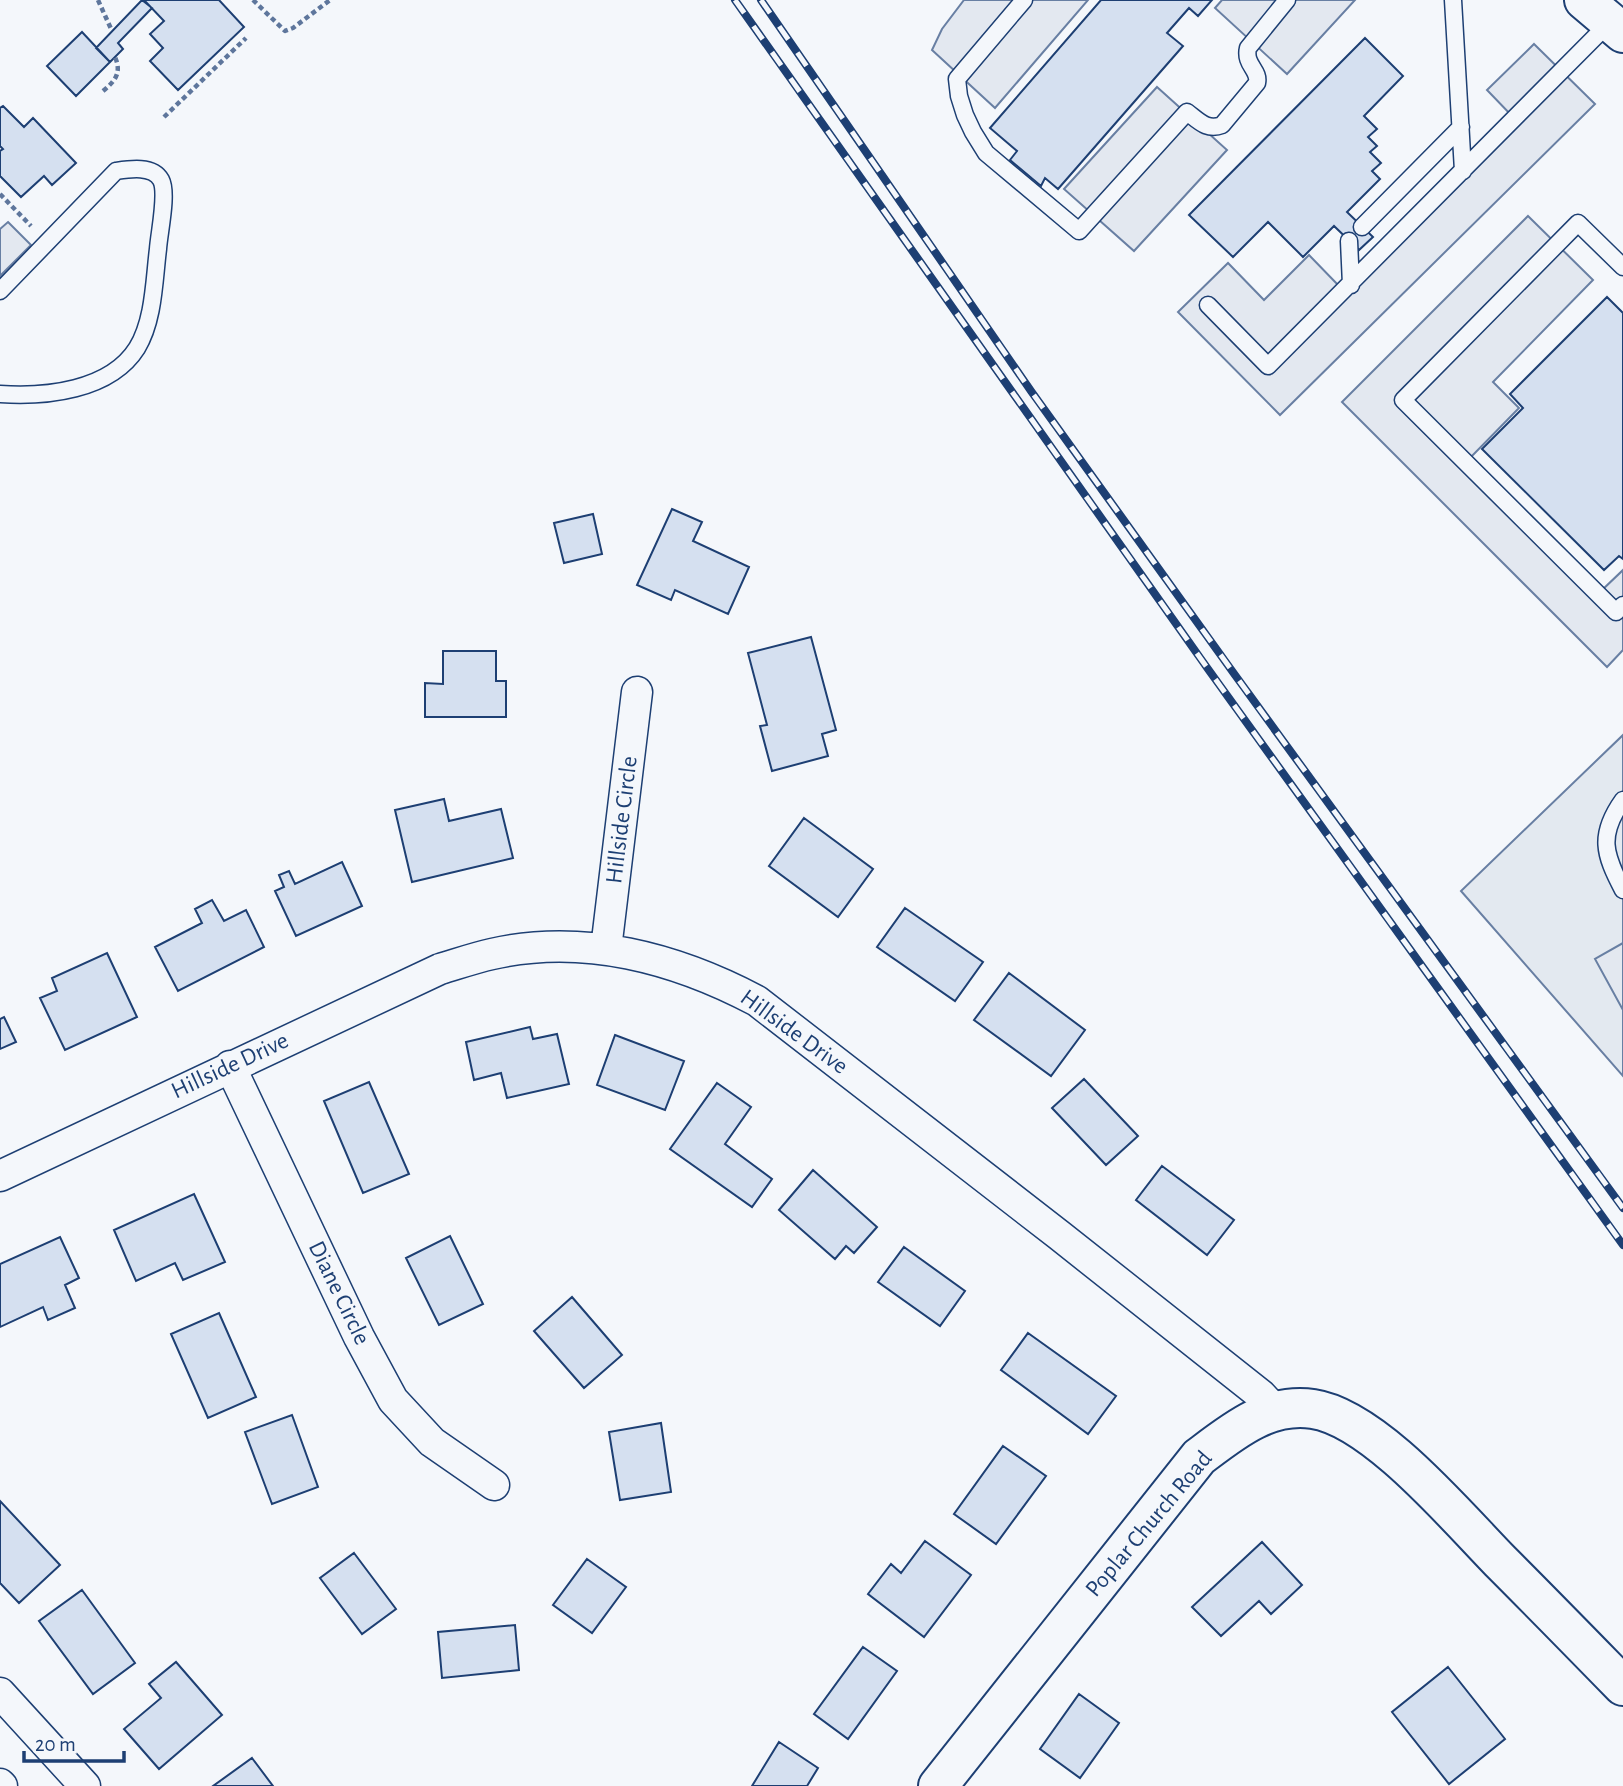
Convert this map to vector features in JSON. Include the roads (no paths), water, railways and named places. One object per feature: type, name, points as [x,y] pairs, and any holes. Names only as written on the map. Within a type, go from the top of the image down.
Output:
[{"type":"street","name":"Hillside Circle","points":[[606,949],[637,692]]},
{"type":"street","name":"Hillside Drive","points":[[0,1176],[440,970],[493,954],[543,947],[606,949],[668,962],[717,979],[757,1001],[1059,1235],[1261,1395],[1275,1410]]},
{"type":"street","name":"Diane Circle","points":[[230,1066],[359,1337],[393,1400],[432,1442],[494,1485]]},
{"type":"street","name":"Poplar Church Road","points":[[938,1786],[1186,1471],[1199,1457],[1239,1427],[1275,1410],[1311,1408],[1329,1412],[1371,1436],[1422,1481],[1623,1686]]},
{"type":"street","points":[[0,1693],[85,1786]]},
{"type":"lane","points":[[1024,0],[957,79],[959,96],[973,132],[986,153],[1080,231],[1187,111],[1207,127],[1222,125],[1258,79],[1246,56],[1248,48],[1287,0]]},
{"type":"lane","points":[[1453,0],[1463,172]]},
{"type":"lane","points":[[1208,305],[1268,366],[1463,172],[1606,18]]},
{"type":"lane","points":[[1362,227],[1461,127]]},
{"type":"lane","points":[[0,291],[116,171],[149,171],[162,181],[163,199],[152,300],[138,347],[125,363],[110,375],[81,385],[46,394],[0,394]]},
{"type":"lane","points":[[1623,267],[1578,223],[1403,400],[1616,612],[1623,605]]},
{"type":"lane","points":[[1349,241],[1351,285]]},
{"type":"lane","points":[[1623,800],[1609,821],[1605,843],[1612,869],[1623,890]]},
{"type":"railway","points":[[735,0],[1208,669],[1623,1245]]},
{"type":"railway","points":[[761,0],[1031,391],[1623,1208]]}]
